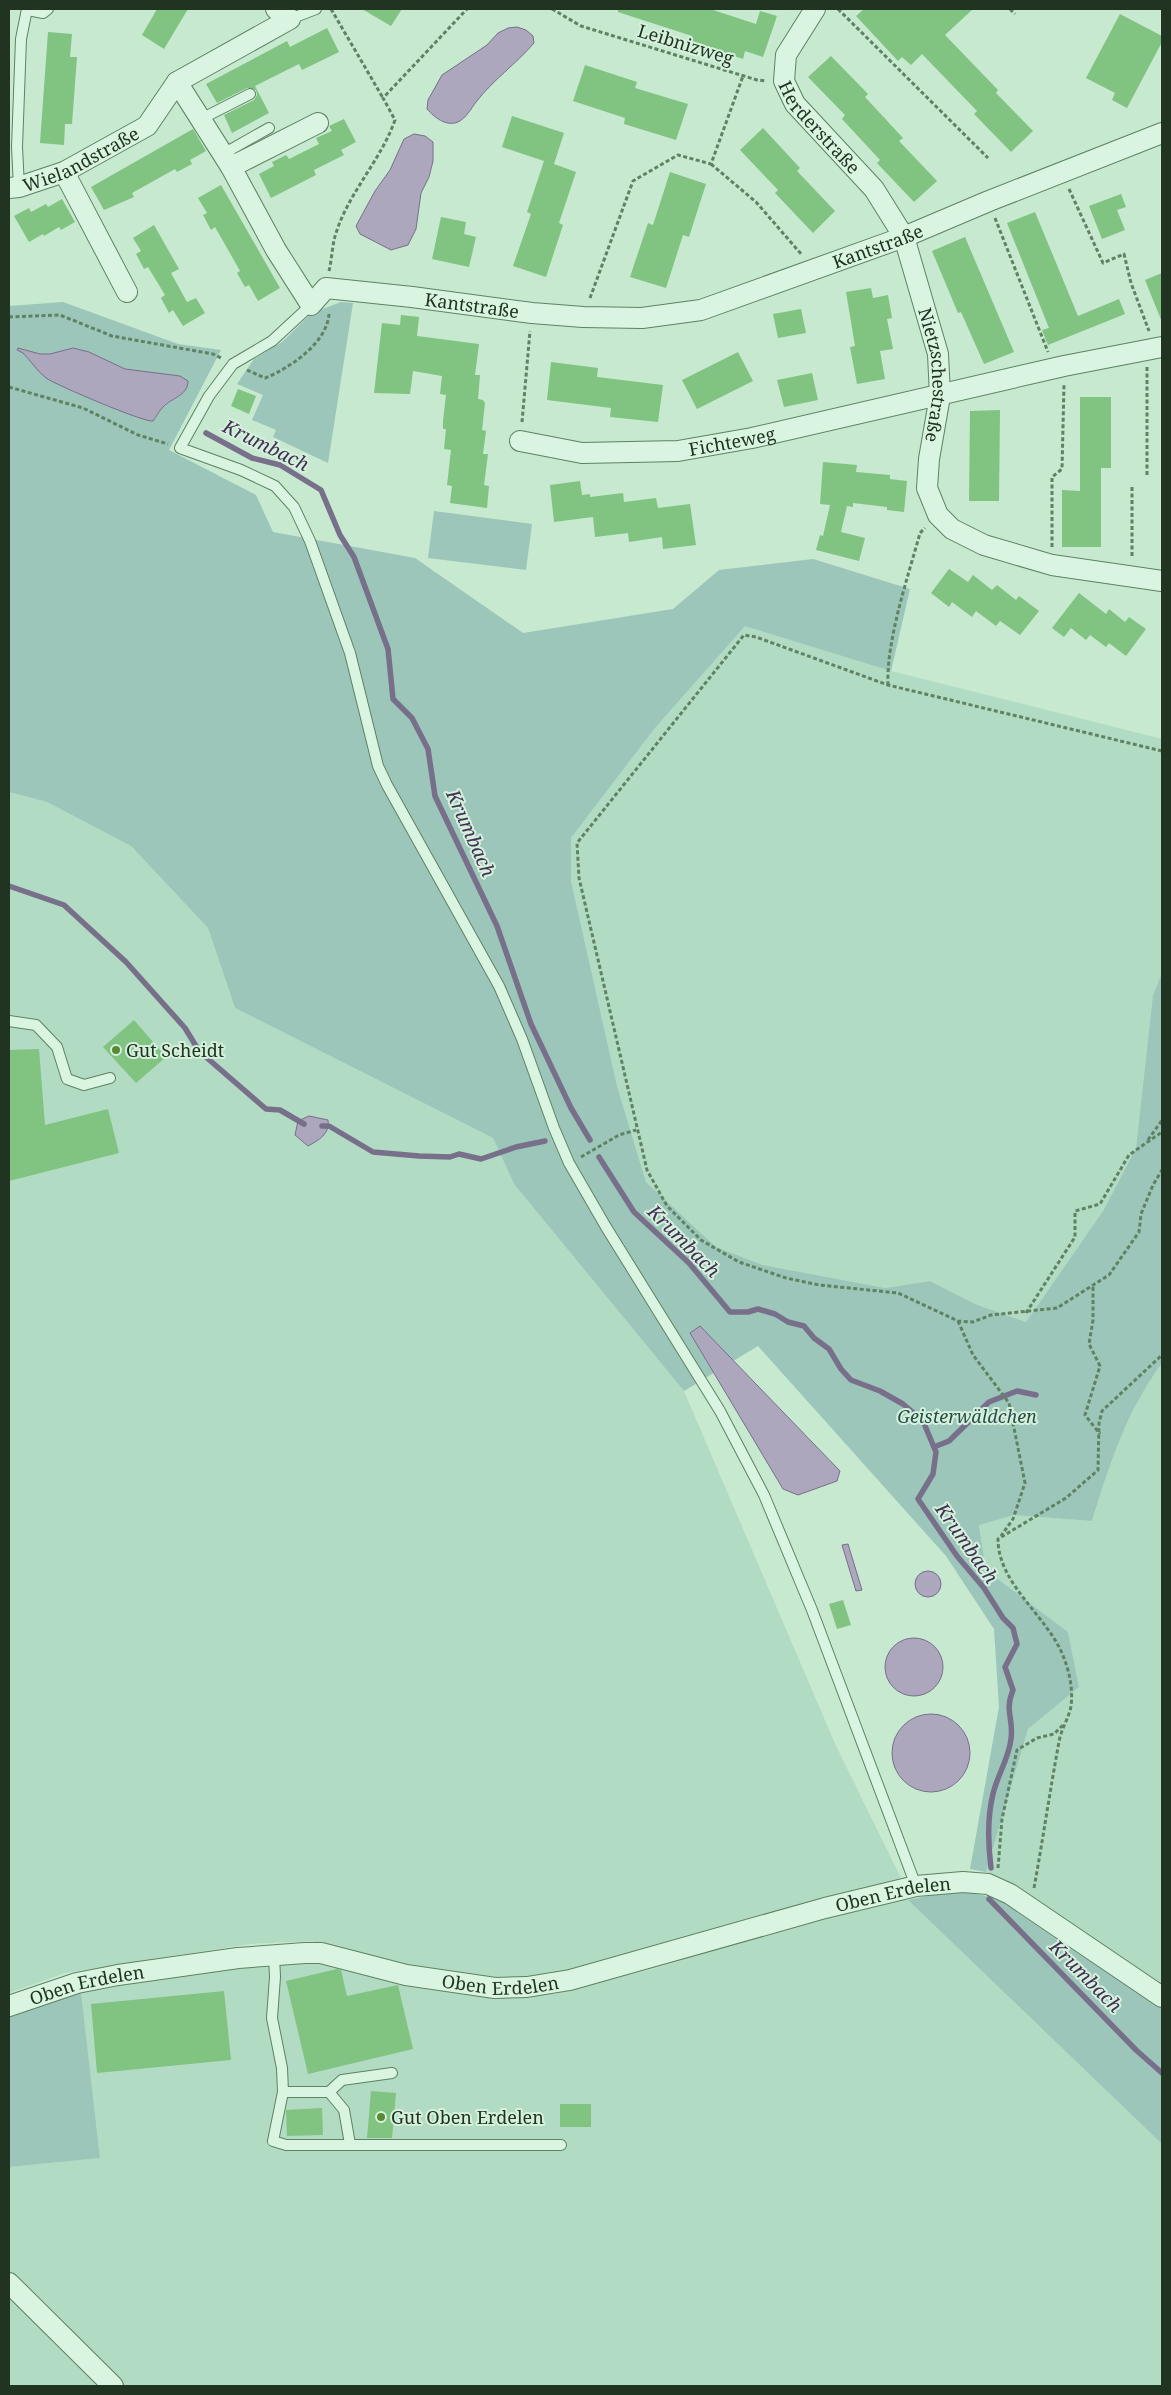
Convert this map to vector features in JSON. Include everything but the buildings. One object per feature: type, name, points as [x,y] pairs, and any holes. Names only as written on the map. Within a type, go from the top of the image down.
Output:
[{"type":"street","name":"Herderstraße","points":[[815,9],[786,55],[784,81],[796,104],[874,190],[904,237]]},
{"type":"street","name":"Wielandstraße","points":[[14,187],[64,172],[147,126],[177,82],[283,14]]},
{"type":"street","points":[[177,82],[227,160],[276,250],[311,305],[326,288]]},
{"type":"street","points":[[227,160],[318,123]]},
{"type":"street","name":"Kantstraße","points":[[326,288],[532,313],[583,317],[642,318],[701,310],[904,237],[988,201],[1162,133]]},
{"type":"street","points":[[64,172],[127,292]]},
{"type":"street","name":"Nietzschestraße","points":[[904,237],[938,354],[940,396],[929,459],[927,488],[938,515],[952,530],[984,545],[1052,565],[1162,581]]},
{"type":"street","name":"Fichteweg","points":[[521,432],[582,453],[678,450],[752,438],[1155,348]]},
{"type":"street","name":"Oben Erdelen","points":[[9,2006],[77,1983],[118,1975],[238,1958],[321,1953],[406,1975],[494,1988],[527,1987],[570,1980],[825,1908],[916,1886],[963,1882],[988,1884]]},
{"type":"street","points":[[988,1884],[1010,1894],[1162,1997]]},
{"type":"street","points":[[9,2283],[113,2386]]},
{"type":"lane","points":[[14,187],[21,39],[28,10],[43,14],[48,9]]},
{"type":"lane","points":[[283,14],[316,9]]},
{"type":"lane","points":[[201,120],[250,94]]},
{"type":"lane","points":[[227,160],[269,128]]},
{"type":"lane","points":[[311,305],[272,341],[233,364],[209,396],[180,448],[241,470],[275,486],[294,507],[310,541],[350,653],[378,766],[424,856],[498,986],[522,1039],[554,1128],[569,1163],[606,1227],[720,1411],[764,1495],[812,1610],[916,1886]]},
{"type":"lane","points":[[9,1020],[36,1025],[57,1046],[67,1079],[84,1085],[110,1078]]},
{"type":"lane","points":[[274,1956],[275,1976],[272,2018],[282,2068],[283,2092],[273,2140],[286,2145],[561,2145]]},
{"type":"lane","points":[[283,2092],[328,2092],[342,2080],[392,2073]]},
{"type":"lane","points":[[328,2092],[344,2110],[350,2144]]},
{"type":"path","points":[[9,317],[60,315],[112,336],[213,354],[265,378],[282,371],[301,358],[316,341],[328,319],[330,298],[326,288],[335,234],[355,194],[388,142],[395,120],[331,9]]},
{"type":"path","points":[[384,98],[440,35],[467,9]]},
{"type":"path","name":"Leibnizweg","points":[[552,9],[581,26],[742,76],[757,80],[784,81]]},
{"type":"path","points":[[838,9],[988,158]]},
{"type":"path","points":[[1010,9],[1015,14]]},
{"type":"path","points":[[711,164],[742,76]]},
{"type":"path","points":[[583,317],[633,181],[678,155],[711,164],[756,202],[816,270]]},
{"type":"path","points":[[1061,172],[1103,264],[1124,254],[1131,283],[1155,348],[1147,476]]},
{"type":"path","points":[[988,201],[1059,368],[1062,469],[1052,477],[1052,565]]},
{"type":"path","name":"Kantstraße","points":[[521,432],[532,313]]},
{"type":"path","points":[[9,387],[83,408],[138,435],[180,448]]},
{"type":"path","points":[[1132,487],[1132,578]]},
{"type":"path","points":[[888,685],[888,665],[920,534],[938,515]]},
{"type":"path","points":[[1162,750],[888,685],[756,637],[744,635],[577,843],[579,878],[636,1130],[647,1170],[667,1206],[701,1240],[739,1262],[786,1278],[819,1285],[898,1293],[958,1322],[973,1322],[991,1315],[1026,1313],[1057,1308],[1109,1275],[1138,1232],[1141,1214],[1153,1185],[1162,1170]]},
{"type":"path","points":[[1146,1143],[1162,1120]]},
{"type":"path","points":[[569,1163],[619,1136],[636,1130]]},
{"type":"path","points":[[1026,1313],[1075,1237],[1075,1211],[1100,1204],[1129,1155],[1162,1132]]},
{"type":"path","points":[[1092,1287],[1093,1320],[1089,1344],[1100,1366],[1085,1415],[1100,1435]]},
{"type":"path","points":[[958,1322],[973,1355],[1009,1402],[1025,1483],[1013,1519],[998,1539],[998,1551],[1003,1567],[1054,1639],[1065,1660],[1071,1684],[1071,1706],[1059,1739],[1030,1908]]},
{"type":"path","points":[[998,1539],[1066,1498],[1098,1470],[1100,1415],[1107,1404],[1162,1355]]},
{"type":"path","points":[[988,1884],[998,1867],[1002,1819],[1017,1750],[1037,1738],[1054,1734],[1065,1722]]},
{"type":"green space","name":"Geisterwäldchen","points":[[63,302],[178,344],[221,350],[169,450],[256,495],[273,532],[415,558],[523,633],[673,609],[719,570],[813,559],[910,589],[891,671],[745,626],[655,728],[571,838],[571,881],[617,1086],[646,1182],[716,1247],[763,1265],[885,1288],[930,1281],[975,1304],[1026,1322],[1103,1211],[1136,1148],[1153,995],[1162,973],[1162,1363],[1139,1400],[1120,1439],[1092,1521],[1014,1515],[979,1525],[986,1570],[1068,1632],[1079,1687],[1028,1729],[986,1872],[970,1869],[999,1707],[994,1629],[946,1556],[758,1346],[684,1391],[514,1184],[493,1138],[235,1008],[208,928],[131,846],[47,802],[9,792],[9,306]]},
{"type":"green space","points":[[341,302],[353,303],[328,463],[273,437],[276,430],[252,420],[263,395],[237,384],[254,359],[282,342],[312,313]]},
{"type":"green space","points":[[434,511],[532,524],[526,570],[428,558]]},
{"type":"green space","points":[[745,625],[891,671],[1162,739],[1162,973],[1153,995],[1136,1148],[1103,1211],[1026,1322],[975,1304],[930,1281],[885,1288],[763,1265],[716,1247],[646,1182],[617,1086],[571,881],[571,838],[655,728]]},
{"type":"green space","points":[[9,792],[47,802],[131,846],[208,928],[235,1008],[493,1138],[514,1184],[684,1391],[836,1746],[901,1878],[596,1965],[512,1982],[467,1977],[380,1960],[312,1941],[250,1944],[65,1973],[9,1993]]},
{"type":"green space","points":[[1162,1363],[1162,1986],[1098,1942],[986,1872],[1028,1729],[1079,1687],[1068,1632],[986,1570],[979,1524],[1014,1515],[1092,1521],[1112,1455],[1145,1386]]},
{"type":"green space","points":[[968,1892],[1008,1901],[1162,2003],[1162,2144],[908,1900],[941,1893]]},
{"type":"green space","points":[[908,1900],[1162,2144],[1162,2386],[123,2386],[9,2275],[9,2167],[100,2158],[81,1992],[185,1972],[325,1961],[505,1997],[554,1994],[653,1969],[763,1935],[891,1901]]},
{"type":"green space","points":[[81,1992],[100,2158],[9,2167],[9,2017],[59,1997]]},
{"type":"green space","points":[[9,2289],[106,2386],[9,2386]]},
{"type":"shaded area","points":[[517,27],[526,30],[533,36],[534,43],[490,86],[463,118],[454,123],[445,122],[427,109],[428,100],[442,75],[487,45],[498,33],[508,28]]},
{"type":"shaded area","points":[[414,134],[425,136],[433,142],[433,161],[429,177],[421,193],[416,229],[408,245],[391,250],[360,234],[356,226],[375,191],[390,170],[404,139]]},
{"type":"shaded area","points":[[18,348],[40,354],[50,354],[73,348],[89,352],[125,369],[180,376],[188,381],[187,386],[182,393],[163,407],[153,421],[147,420],[100,403],[46,378],[23,353],[17,350]]},
{"type":"shaded area","points":[[309,1116],[328,1120],[328,1125],[323,1136],[308,1146],[295,1135],[298,1121]]},
{"type":"shaded area","points":[[700,1326],[840,1471],[837,1481],[798,1495],[783,1489],[690,1333]]},
{"type":"shaded area","points":[[848,1544],[862,1590],[856,1591],[842,1545]]},
{"type":"shaded area","points":[[928,1571],[938,1574],[941,1584],[938,1594],[928,1597],[918,1594],[915,1584],[918,1574]]},
{"type":"shaded area","points":[[908,1638],[920,1638],[935,1646],[943,1661],[943,1673],[935,1688],[920,1696],[908,1696],[893,1688],[885,1673],[885,1661],[893,1646]]},
{"type":"shaded area","points":[[931,1714],[946,1717],[958,1726],[967,1738],[970,1753],[967,1768],[958,1780],[946,1789],[931,1792],[916,1789],[904,1780],[895,1768],[892,1753],[895,1738],[904,1726],[916,1717]]},
{"type":"waterway","name":"Krumbach","points":[[206,433],[252,458],[280,465],[321,490],[340,535],[354,557],[388,649],[393,699],[412,718],[428,749],[435,796],[497,926],[531,1024],[571,1108],[590,1140]]},
{"type":"waterway","points":[[9,886],[64,905],[126,962],[185,1028],[199,1051],[266,1109],[280,1110],[304,1124]]},
{"type":"waterway","points":[[322,1126],[329,1126],[373,1152],[419,1156],[450,1157],[459,1154],[481,1159],[516,1147],[545,1141]]},
{"type":"waterway","name":"Krumbach","points":[[599,1157],[634,1212],[689,1263],[730,1312],[748,1312],[758,1309],[775,1314],[788,1322],[804,1326],[814,1338],[829,1349],[841,1369],[851,1380],[880,1391],[903,1404],[923,1421],[936,1452],[933,1474],[918,1499],[957,1556],[984,1588],[1003,1618],[1013,1628],[1017,1644],[1005,1667],[1013,1690],[1009,1704],[1012,1732],[1008,1753],[991,1803],[989,1831],[991,1868]]},
{"type":"waterway","points":[[934,1447],[949,1441],[989,1402],[1017,1391],[1036,1395]]},
{"type":"waterway","name":"Krumbach","points":[[989,1899],[1136,2050],[1162,2073]]},
{"type":"place","name":"Gut Scheidt","points":[[116,1050]]},
{"type":"place","name":"Gut Oben Erdelen","points":[[381,2117]]}]
